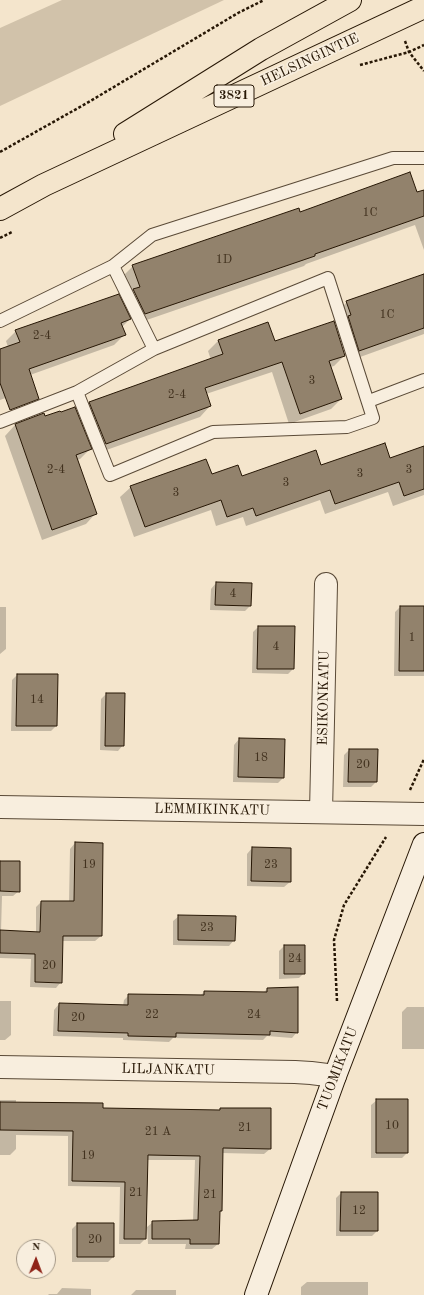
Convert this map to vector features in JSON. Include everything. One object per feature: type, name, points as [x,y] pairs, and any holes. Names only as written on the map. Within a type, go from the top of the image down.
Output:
[{"type":"main road","name":"HELSINGINTIE","points":[[44,185],[261,48],[350,0]]},
{"type":"main road","name":"HELSINGINTIE","points":[[0,209],[44,185],[424,7]]},
{"type":"street","name":"ESIKONKATU","points":[[321,812],[326,584]]},
{"type":"street","name":"LEMMIKINKATU","points":[[0,807],[424,814]]},
{"type":"street","name":"TUOMIKATU","points":[[256,1295],[335,1076],[424,844]]},
{"type":"street","name":"LILJANKATU","points":[[0,1067],[295,1072],[335,1076]]},
{"type":"lane","points":[[0,321],[113,266],[152,235],[393,158],[424,158]]},
{"type":"lane","points":[[113,266],[154,349]]},
{"type":"lane","points":[[0,422],[77,392],[154,349],[328,278],[374,418],[347,427],[213,432],[110,475],[77,392]]},
{"type":"lane","points":[[369,401],[424,380]]},
{"type":"path","points":[[0,152],[87,103],[238,13],[264,0]]},
{"type":"path","points":[[409,52],[424,71]]},
{"type":"path","points":[[338,1008],[334,940],[344,905],[400,813],[424,759]]},
{"type":"shaded area","points":[[62,0],[224,0],[0,106],[0,28]]},
{"type":"building","points":[[410,172],[417,192],[424,190],[424,216],[315,254],[315,256],[145,314],[133,289],[140,287],[132,265],[299,208],[300,212]]},
{"type":"building","points":[[424,274],[424,328],[359,351],[348,316],[351,315],[346,301]]},
{"type":"building","points":[[119,294],[131,319],[121,323],[126,335],[29,369],[39,399],[10,410],[0,383],[0,349],[20,342],[15,330]]},
{"type":"building","points":[[334,321],[345,356],[329,361],[342,399],[300,414],[282,362],[205,388],[211,406],[106,444],[89,402],[223,354],[218,340],[268,322],[275,341]]},
{"type":"building","points":[[75,407],[92,449],[76,455],[97,514],[52,530],[15,424],[44,413],[45,416]]},
{"type":"building","points":[[385,443],[390,458],[424,446],[424,489],[404,496],[399,482],[335,504],[330,490],[256,516],[253,508],[227,517],[221,500],[145,527],[130,486],[206,459],[212,474],[238,465],[242,476],[316,450],[321,465]]},
{"type":"building","points":[[216,582],[252,583],[251,606],[215,605]]},
{"type":"building","points":[[400,606],[424,606],[424,671],[399,671]]},
{"type":"building","points":[[258,626],[295,626],[294,669],[257,669]]},
{"type":"building","points":[[17,674],[58,674],[57,726],[16,726]]},
{"type":"building","points":[[106,693],[125,693],[124,746],[105,746]]},
{"type":"building","points":[[239,738],[285,739],[284,778],[238,777]]},
{"type":"building","points":[[349,749],[378,749],[377,782],[348,782]]},
{"type":"building","points":[[75,842],[103,843],[102,936],[63,936],[62,983],[35,982],[35,954],[0,953],[0,930],[40,932],[41,901],[74,901]]},
{"type":"building","points":[[252,847],[291,848],[291,882],[251,881]]},
{"type":"building","points":[[0,861],[20,861],[20,892],[0,891]]},
{"type":"building","points":[[178,915],[236,916],[235,941],[178,940]]},
{"type":"building","points":[[284,945],[305,945],[305,974],[284,974]]},
{"type":"building","points":[[298,987],[298,1033],[270,1031],[270,1035],[176,1033],[176,1037],[128,1036],[128,1033],[58,1031],[59,1003],[128,1005],[128,994],[204,995],[204,991],[267,992],[267,988]]},
{"type":"building","points":[[376,1099],[408,1099],[408,1153],[376,1153]]},
{"type":"building","points":[[0,1102],[103,1103],[103,1108],[220,1110],[220,1108],[271,1108],[271,1149],[223,1148],[222,1211],[220,1211],[219,1244],[190,1244],[190,1239],[152,1239],[152,1221],[198,1220],[200,1156],[148,1155],[146,1239],[124,1239],[125,1182],[72,1181],[73,1131],[0,1130]]},
{"type":"building","points":[[341,1192],[378,1192],[378,1231],[340,1231]]},
{"type":"building","points":[[77,1223],[114,1223],[114,1257],[77,1257]]}]
